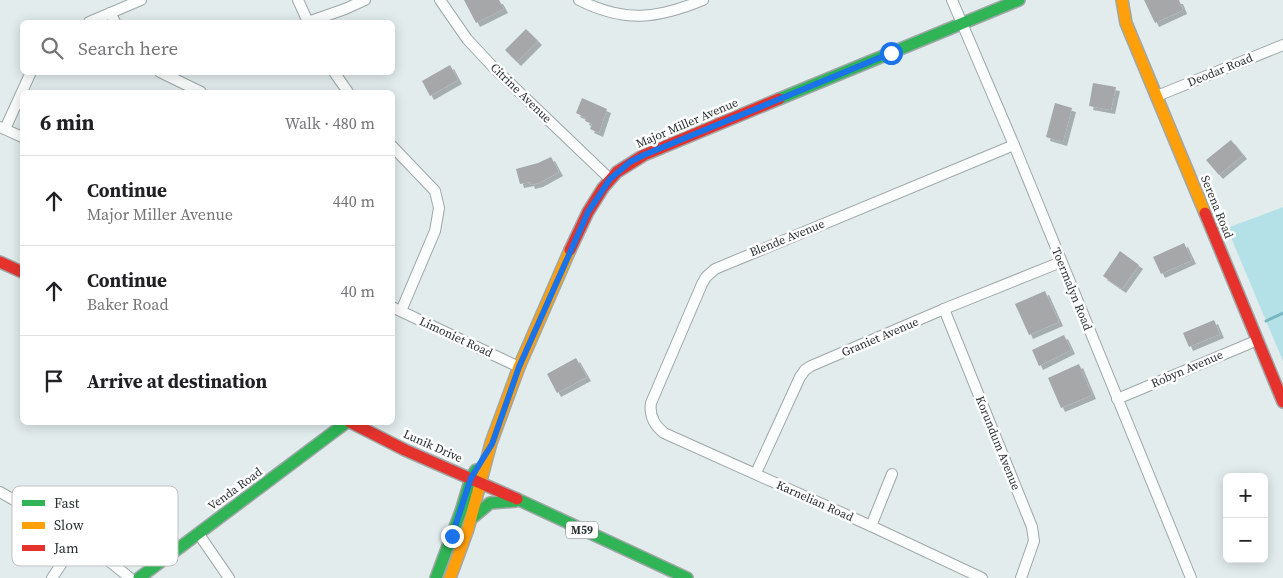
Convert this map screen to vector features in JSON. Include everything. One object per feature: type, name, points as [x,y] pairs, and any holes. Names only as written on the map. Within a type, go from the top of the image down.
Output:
[{"type":"main road","name":"Major Miller Avenue","points":[[477,481],[519,367],[588,212],[610,179],[630,162],[644,155],[1019,0]]},
{"type":"main road","name":"Serena Road","points":[[1111,0],[1126,23],[1283,402]]},
{"type":"main road","name":"Serena Road","points":[[1122,0],[1126,23]]},
{"type":"main road","points":[[0,262],[20,271]]},
{"type":"main road","name":"Venda Road","points":[[178,548],[344,425]]},
{"type":"main road","name":"Lunik Drive","points":[[354,425],[405,450],[477,481]]},
{"type":"main road","points":[[450,578],[472,518],[477,481]]},
{"type":"main road","points":[[436,578],[461,511],[477,481]]},
{"type":"main road","name":"M59","points":[[477,481],[688,578]]},
{"type":"main road","points":[[472,518],[490,503],[517,501]]},
{"type":"main road","name":"Venda Road","points":[[139,578],[155,566]]},
{"type":"street","points":[[112,18],[141,0]]},
{"type":"street","points":[[298,0],[307,20]]},
{"type":"street","points":[[314,20],[364,0]]},
{"type":"street","name":"Citrine Avenue","points":[[440,0],[466,39],[610,179]]},
{"type":"street","points":[[579,0],[600,9],[631,17],[671,12],[703,0]]},
{"type":"street","name":"Toermalyn Road","points":[[952,0],[1014,145],[1191,578]]},
{"type":"street","name":"Deodar Road","points":[[1157,96],[1283,44]]},
{"type":"street","points":[[22,90],[29,75]]},
{"type":"street","points":[[166,75],[198,90]]},
{"type":"street","points":[[336,75],[344,90]]},
{"type":"street","points":[[20,93],[2,128],[20,136]]},
{"type":"street","name":"Blende Avenue","points":[[652,420],[651,403],[702,284],[715,268],[1014,145]]},
{"type":"street","points":[[395,149],[434,191],[439,203],[438,221],[435,231],[397,309]]},
{"type":"street","name":"Graniet Avenue","points":[[756,474],[794,387],[805,370],[944,309],[1061,262]]},
{"type":"street","name":"Limoniet Road","points":[[397,309],[519,367]]},
{"type":"street","name":"Korundum Avenue","points":[[944,309],[1032,527],[1034,541],[1021,578]]},
{"type":"street","name":"Robyn Avenue","points":[[1117,399],[1258,340]]},
{"type":"street","name":"Karnelian Road","points":[[652,420],[664,433],[982,578]]},
{"type":"street","points":[[871,526],[892,474]]},
{"type":"street","points":[[0,492],[12,499]]},
{"type":"street","points":[[198,533],[229,578]]},
{"type":"street","points":[[52,578],[60,566]]},
{"type":"street","points":[[116,566],[130,578]]},
{"type":"shaded area","points":[[1283,207],[1283,361],[1227,228]]},
{"type":"building","points":[[464,0],[499,0],[504,9],[476,23]]},
{"type":"building","points":[[1144,0],[1179,0],[1183,10],[1155,23]]},
{"type":"building","points":[[526,29],[538,41],[517,62],[505,50]]},
{"type":"building","points":[[450,65],[458,80],[430,96],[422,81]]},
{"type":"building","points":[[1093,83],[1116,87],[1111,110],[1089,106]]},
{"type":"building","points":[[582,98],[607,109],[599,133],[590,129],[592,124],[585,121],[586,118],[576,113]]},
{"type":"building","points":[[1055,103],[1072,108],[1063,142],[1046,137]]},
{"type":"building","points":[[1231,140],[1243,155],[1219,175],[1206,160]]},
{"type":"building","points":[[551,157],[559,172],[539,183],[531,185],[530,182],[520,184],[516,169]]},
{"type":"building","points":[[1184,243],[1192,260],[1161,274],[1153,257]]},
{"type":"building","points":[[1120,251],[1139,265],[1122,289],[1103,276]]},
{"type":"building","points":[[1045,291],[1059,322],[1029,335],[1015,304]]},
{"type":"building","points":[[1214,320],[1220,334],[1189,347],[1183,333]]},
{"type":"building","points":[[1064,335],[1071,350],[1039,366],[1032,350]]},
{"type":"building","points":[[576,358],[587,377],[557,393],[547,374]]},
{"type":"building","points":[[1079,364],[1092,395],[1061,408],[1048,378]]},
{"type":"waterway","points":[[1266,321],[1283,313]]},
{"type":"traffic: fast","points":[[779,99],[1019,0]]},
{"type":"traffic: fast","points":[[178,549],[343,425]]},
{"type":"traffic: fast","points":[[436,578],[471,478],[476,470]]},
{"type":"traffic: fast","points":[[517,499],[687,578]]},
{"type":"traffic: fast","points":[[472,518],[490,503],[516,501]]},
{"type":"traffic: fast","points":[[139,578],[155,566]]},
{"type":"traffic: slow","points":[[1122,0],[1126,23],[1205,213]]},
{"type":"traffic: slow","points":[[450,578],[468,529],[491,443],[519,367],[570,250]]},
{"type":"traffic: jam","points":[[570,250],[588,212],[603,188],[617,172],[644,155],[779,99]]},
{"type":"traffic: jam","points":[[1205,213],[1283,402]]},
{"type":"traffic: jam","points":[[0,262],[20,271]]},
{"type":"traffic: jam","points":[[356,425],[405,450],[517,499]]},
{"type":"route","points":[[452,536],[471,478],[492,444],[519,367],[568,253],[588,212],[610,179],[630,162],[644,155],[891,53]]}]
